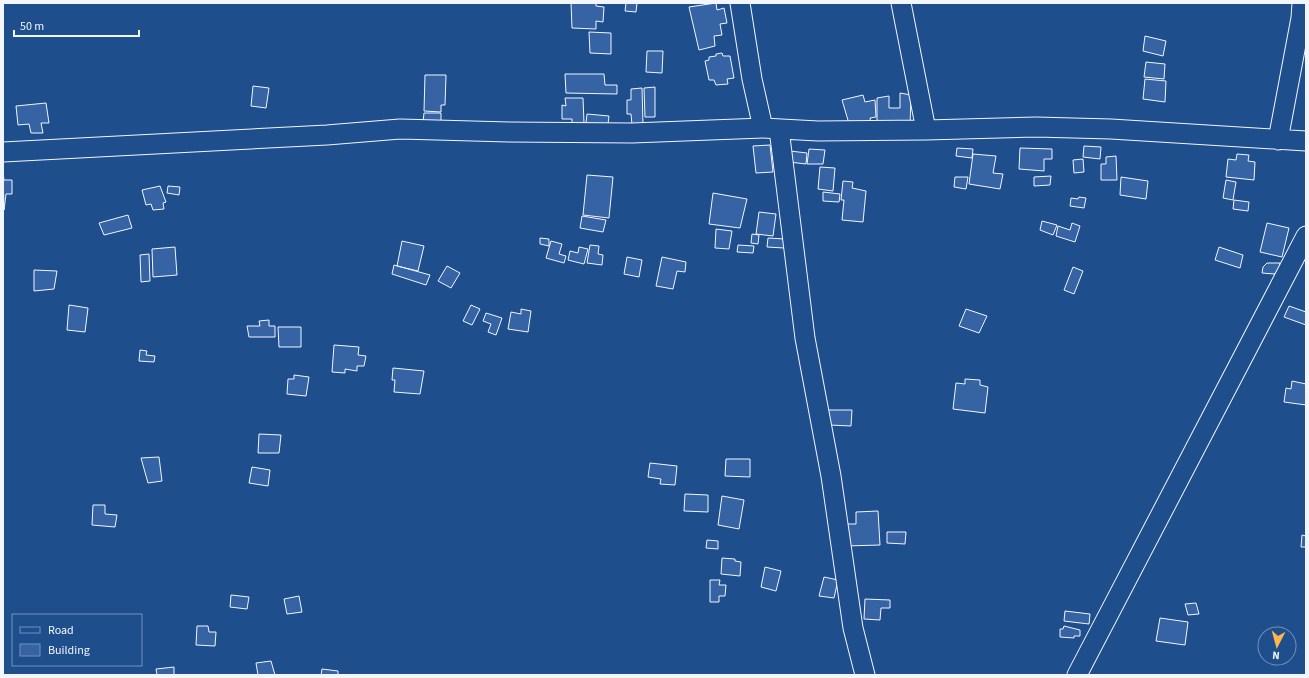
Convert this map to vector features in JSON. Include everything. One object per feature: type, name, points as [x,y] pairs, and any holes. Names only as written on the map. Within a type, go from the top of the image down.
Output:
[{"type":"street","points":[[740,3],[752,79],[771,129],[805,338],[831,476],[854,628],[865,675]]},
{"type":"street","points":[[901,3],[926,130]]},
{"type":"street","points":[[1278,140],[1301,18],[1302,3]]},
{"type":"street","points":[[3,152],[320,136],[400,129],[632,133],[771,129],[926,130],[1036,127],[1104,129],[1306,141]]},
{"type":"street","points":[[1077,675],[1306,236]]},
{"type":"building","points":[[571,3],[596,3],[596,6],[604,7],[603,22],[596,21],[596,29],[572,28]]},
{"type":"building","points":[[626,3],[637,3],[636,12],[625,11]]},
{"type":"building","points":[[716,3],[717,10],[724,8],[727,23],[720,24],[722,35],[714,36],[715,46],[699,50],[689,7]]},
{"type":"building","points":[[589,32],[611,33],[611,54],[590,53]]},
{"type":"building","points":[[1145,36],[1166,41],[1163,56],[1143,51]]},
{"type":"building","points":[[647,51],[663,51],[662,73],[646,72]]},
{"type":"building","points":[[722,53],[723,56],[730,56],[734,78],[727,79],[728,84],[716,85],[714,80],[709,80],[705,61],[709,60],[709,57]]},
{"type":"building","points":[[1146,62],[1165,64],[1164,79],[1144,77]]},
{"type":"building","points":[[565,74],[604,74],[605,85],[617,85],[617,94],[566,93]]},
{"type":"building","points":[[425,75],[446,75],[445,105],[441,105],[441,112],[424,111]]},
{"type":"building","points":[[1145,79],[1166,81],[1165,102],[1143,99]]},
{"type":"building","points":[[253,86],[269,88],[266,108],[251,106]]},
{"type":"building","points":[[655,87],[655,117],[645,117],[644,88]]},
{"type":"building","points":[[642,88],[643,125],[632,125],[631,114],[627,114],[627,100],[631,100],[631,89]]},
{"type":"building","points":[[900,93],[911,95],[910,127],[877,125],[877,98],[889,96],[889,108],[900,108]]},
{"type":"building","points":[[863,95],[865,102],[875,100],[876,117],[870,118],[871,123],[850,127],[842,100]]},
{"type":"building","points":[[565,98],[583,98],[584,123],[572,123],[572,119],[562,119],[562,105],[566,106]]},
{"type":"building","points":[[46,103],[49,123],[41,123],[43,133],[31,133],[29,124],[18,125],[16,106]]},
{"type":"building","points":[[424,113],[441,113],[441,123],[423,122]]},
{"type":"building","points":[[587,114],[609,116],[608,124],[586,123]]},
{"type":"building","points":[[770,145],[773,172],[756,173],[753,146]]},
{"type":"building","points":[[1084,146],[1101,147],[1100,159],[1083,157]]},
{"type":"building","points":[[957,148],[973,149],[972,158],[956,156]]},
{"type":"building","points":[[1020,148],[1052,149],[1052,159],[1044,159],[1044,171],[1019,169]]},
{"type":"building","points":[[809,149],[825,150],[823,164],[807,164]]},
{"type":"building","points":[[790,151],[807,153],[806,164],[789,162]]},
{"type":"building","points":[[973,154],[996,156],[993,173],[1003,174],[1000,189],[969,184]]},
{"type":"building","points":[[1237,154],[1249,155],[1248,161],[1255,162],[1254,180],[1226,177],[1228,159],[1236,160]]},
{"type":"building","points":[[1116,156],[1117,180],[1101,180],[1101,164],[1106,164],[1106,157]]},
{"type":"building","points":[[1083,159],[1084,172],[1074,173],[1073,160]]},
{"type":"building","points":[[820,167],[835,168],[833,191],[818,189]]},
{"type":"building","points":[[3,173],[4,180],[12,180],[12,194],[6,194],[4,210]]},
{"type":"building","points":[[587,175],[613,177],[609,218],[583,215]]},
{"type":"building","points":[[1051,176],[1050,185],[1034,186],[1034,177]]},
{"type":"building","points":[[955,177],[968,177],[966,189],[954,187]]},
{"type":"building","points":[[1121,177],[1148,181],[1146,199],[1120,195]]},
{"type":"building","points":[[1226,180],[1236,182],[1233,200],[1223,198]]},
{"type":"building","points":[[843,181],[853,182],[852,188],[866,191],[863,222],[842,220],[844,200],[841,200]]},
{"type":"building","points":[[160,186],[166,202],[163,203],[164,209],[153,210],[151,204],[146,205],[142,190]]},
{"type":"building","points":[[168,186],[180,187],[179,195],[167,193]]},
{"type":"building","points":[[823,192],[840,194],[839,202],[823,201]]},
{"type":"building","points":[[713,193],[747,199],[740,228],[709,224]]},
{"type":"building","points":[[1079,197],[1086,198],[1084,208],[1070,206],[1071,198],[1078,199]]},
{"type":"building","points":[[1234,200],[1249,202],[1248,211],[1233,209]]},
{"type":"building","points":[[759,212],[776,214],[773,236],[756,234]]},
{"type":"building","points":[[128,215],[132,228],[104,235],[99,223]]},
{"type":"building","points":[[582,216],[606,220],[603,232],[580,228]]},
{"type":"building","points":[[1042,221],[1057,225],[1053,235],[1040,230]]},
{"type":"building","points":[[1072,223],[1080,226],[1075,242],[1056,236],[1058,226],[1070,230]]},
{"type":"building","points":[[1267,223],[1289,228],[1282,257],[1260,252]]},
{"type":"building","points":[[716,229],[732,231],[729,249],[715,248]]},
{"type":"building","points":[[752,234],[759,235],[758,244],[751,243]]},
{"type":"building","points":[[540,238],[549,239],[549,246],[540,244]]},
{"type":"building","points":[[768,238],[785,239],[784,248],[767,247]]},
{"type":"building","points":[[402,241],[424,246],[418,271],[397,266]]},
{"type":"building","points":[[551,241],[562,244],[559,254],[566,256],[564,263],[546,258]]},
{"type":"building","points":[[590,245],[599,246],[598,254],[603,255],[602,265],[587,263]]},
{"type":"building","points":[[738,245],[754,246],[753,253],[737,252]]},
{"type":"building","points":[[175,247],[177,275],[153,277],[152,249]]},
{"type":"building","points":[[579,247],[588,249],[584,264],[568,260],[570,251],[578,253]]},
{"type":"building","points":[[1219,247],[1243,255],[1240,268],[1215,260]]},
{"type":"building","points":[[149,254],[150,281],[141,282],[140,255]]},
{"type":"building","points":[[627,257],[642,260],[639,277],[624,274]]},
{"type":"building","points":[[662,257],[686,262],[685,272],[677,271],[673,289],[656,286]]},
{"type":"building","points":[[1267,263],[1280,263],[1279,272],[1274,274],[1262,273],[1263,267]]},
{"type":"building","points":[[394,265],[430,275],[426,285],[392,274]]},
{"type":"building","points":[[447,266],[460,273],[451,288],[438,281]]},
{"type":"building","points":[[1073,267],[1083,271],[1074,294],[1064,290]]},
{"type":"building","points":[[34,270],[57,271],[54,289],[34,291]]},
{"type":"building","points":[[69,305],[88,308],[85,332],[67,330]]},
{"type":"building","points":[[471,305],[480,309],[472,325],[463,321]]},
{"type":"building","points":[[1289,306],[1306,312],[1306,325],[1284,317]]},
{"type":"building","points":[[521,309],[531,311],[528,332],[508,329],[511,312],[521,314]]},
{"type":"building","points":[[966,309],[987,316],[979,333],[959,326]]},
{"type":"building","points":[[486,313],[502,318],[496,335],[488,332],[491,324],[483,321]]},
{"type":"building","points":[[269,320],[269,326],[275,326],[275,337],[249,337],[247,326],[260,326],[259,321]]},
{"type":"building","points":[[278,327],[301,327],[301,347],[279,347]]},
{"type":"building","points":[[334,345],[359,347],[358,355],[366,356],[364,366],[357,366],[357,371],[345,369],[345,373],[332,372]]},
{"type":"building","points":[[140,350],[147,351],[146,355],[155,356],[154,362],[139,361]]},
{"type":"building","points":[[393,368],[424,371],[420,394],[394,392],[395,380],[392,380]]},
{"type":"building","points":[[294,375],[309,377],[306,396],[287,394],[288,379],[294,379]]},
{"type":"building","points":[[965,379],[980,380],[980,385],[988,387],[985,413],[953,409],[956,383],[965,384]]},
{"type":"building","points":[[1292,381],[1306,384],[1306,405],[1284,402],[1286,388],[1291,389]]},
{"type":"building","points":[[828,410],[852,410],[851,426],[829,425]]},
{"type":"building","points":[[259,434],[281,435],[279,453],[258,453]]},
{"type":"building","points":[[159,457],[162,481],[148,483],[141,458]]},
{"type":"building","points":[[726,459],[750,459],[750,477],[725,476]]},
{"type":"building","points":[[650,463],[677,466],[675,485],[660,484],[661,479],[648,477]]},
{"type":"building","points":[[252,467],[270,470],[268,486],[249,483]]},
{"type":"building","points":[[685,494],[708,495],[708,512],[684,511]]},
{"type":"building","points":[[722,496],[744,500],[739,529],[718,525]]},
{"type":"building","points":[[93,505],[105,505],[105,514],[117,515],[115,527],[92,525]]},
{"type":"building","points":[[878,511],[880,545],[845,546],[843,524],[856,524],[856,512]]},
{"type":"building","points":[[887,532],[906,532],[905,544],[887,543]]},
{"type":"building","points":[[1302,535],[1306,536],[1306,547],[1301,547]]},
{"type":"building","points":[[707,540],[718,541],[718,549],[706,548]]},
{"type":"building","points":[[722,558],[735,559],[735,561],[741,562],[740,576],[721,574]]},
{"type":"building","points":[[765,567],[781,571],[776,591],[761,587]]},
{"type":"building","points":[[824,577],[838,580],[834,598],[819,596]]},
{"type":"building","points":[[710,580],[720,580],[719,585],[726,585],[725,596],[719,596],[719,602],[710,602]]},
{"type":"building","points":[[231,595],[249,597],[247,609],[230,607]]},
{"type":"building","points":[[299,596],[302,612],[287,614],[284,599]]},
{"type":"building","points":[[865,599],[890,600],[890,608],[881,608],[880,620],[864,619]]},
{"type":"building","points":[[1196,603],[1199,614],[1188,615],[1185,604]]},
{"type":"building","points":[[1065,611],[1090,614],[1089,624],[1064,621]]},
{"type":"building","points":[[1160,618],[1188,622],[1185,645],[1156,641]]},
{"type":"building","points":[[197,626],[208,626],[209,632],[216,632],[215,646],[196,645]]},
{"type":"building","points":[[1064,626],[1080,630],[1080,636],[1074,636],[1074,638],[1060,637],[1060,629],[1063,629]]},
{"type":"building","points":[[271,661],[275,675],[258,675],[256,663]]},
{"type":"building","points":[[174,667],[174,675],[157,675],[156,669]]},
{"type":"building","points":[[322,669],[338,671],[338,675],[321,675]]}]
